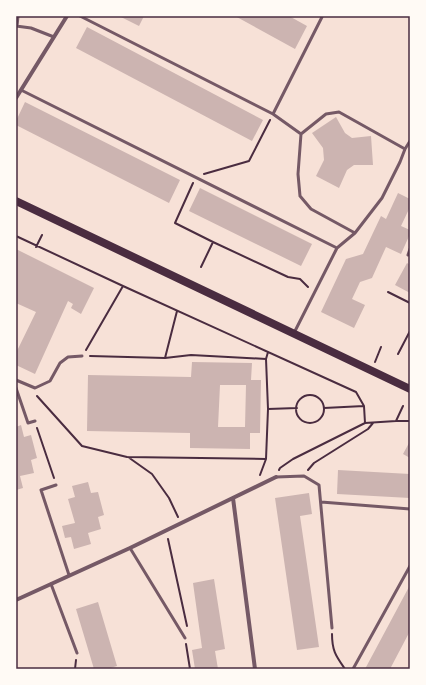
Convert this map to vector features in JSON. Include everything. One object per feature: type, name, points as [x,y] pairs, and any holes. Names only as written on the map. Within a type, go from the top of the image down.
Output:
[{"type":"main road","points":[[16,201],[410,389]]},
{"type":"street","points":[[16,98],[67,16]]},
{"type":"street","points":[[16,600],[130,548],[276,477]]},
{"type":"street","points":[[233,498],[255,669]]},
{"type":"lane","points":[[18,16],[17,26],[31,28],[54,37]]},
{"type":"lane","points":[[80,16],[273,114],[301,134]]},
{"type":"lane","points":[[273,114],[322,16]]},
{"type":"lane","points":[[21,90],[337,248]]},
{"type":"lane","points":[[355,233],[311,209],[300,196],[298,174],[301,134],[326,114],[339,112],[405,149]]},
{"type":"lane","points":[[294,333],[337,248],[355,233],[382,198],[410,141]]},
{"type":"lane","points":[[408,255],[410,249]]},
{"type":"lane","points":[[16,380],[35,388],[50,381],[60,363],[68,357],[82,356]]},
{"type":"lane","points":[[16,388],[28,423],[35,421]]},
{"type":"lane","points":[[276,477],[304,476],[319,484],[332,628]]},
{"type":"lane","points":[[56,485],[41,490],[69,576]]},
{"type":"lane","points":[[321,502],[410,509]]},
{"type":"lane","points":[[130,548],[185,638]]},
{"type":"lane","points":[[352,669],[410,566]]},
{"type":"lane","points":[[51,584],[78,653]]},
{"type":"path","points":[[16,236],[356,392],[364,406],[365,423]]},
{"type":"path","points":[[36,246],[42,236]]},
{"type":"path","points":[[213,242],[288,277],[300,279],[309,286]]},
{"type":"path","points":[[201,267],[208,254]]},
{"type":"path","points":[[123,286],[82,356],[165,358],[190,354],[266,359]]},
{"type":"path","points":[[388,292],[410,303]]},
{"type":"path","points":[[165,358],[177,311]]},
{"type":"path","points":[[398,354],[410,331]]},
{"type":"path","points":[[371,370],[381,347]]},
{"type":"path","points":[[256,486],[266,459],[268,409],[266,359],[268,352]]},
{"type":"path","points":[[27,385],[82,446],[127,457],[266,459]]},
{"type":"path","points":[[308,395],[317,397],[324,404],[322,417],[319,420],[310,423],[299,417],[296,408],[300,400],[308,395]]},
{"type":"path","points":[[324,408],[364,406]]},
{"type":"path","points":[[396,421],[403,406]]},
{"type":"path","points":[[268,409],[296,408]]},
{"type":"path","points":[[35,421],[56,485]]},
{"type":"path","points":[[276,477],[280,468],[293,459],[365,423],[396,421],[410,422]]},
{"type":"path","points":[[304,476],[314,463],[368,428],[373,423]]},
{"type":"path","points":[[127,457],[152,474],[169,498],[180,523]]},
{"type":"path","points":[[166,530],[187,625],[185,638],[190,669]]},
{"type":"path","points":[[332,645],[336,656],[345,669]]},
{"type":"building","points":[[119,16],[144,16],[139,26]]},
{"type":"building","points":[[235,16],[289,16],[307,26],[295,49]]},
{"type":"building","points":[[87,27],[263,120],[252,141],[76,48]]},
{"type":"building","points":[[25,102],[180,180],[169,203],[16,125],[16,121]]},
{"type":"building","points":[[336,117],[345,133],[352,138],[371,136],[373,165],[354,165],[347,170],[339,188],[316,176],[324,160],[323,148],[312,133]]},
{"type":"building","points":[[200,188],[312,244],[301,266],[189,211]]},
{"type":"building","points":[[398,193],[410,199],[410,207],[401,226],[410,230],[410,234],[401,254],[386,247],[372,278],[360,282],[352,299],[365,305],[354,328],[321,312],[346,259],[363,254],[381,216],[386,219]]},
{"type":"building","points":[[16,249],[94,288],[81,314],[71,308],[73,304],[68,301],[35,374],[16,365],[16,353],[36,312],[16,303]]},
{"type":"building","points":[[407,263],[410,265],[410,293],[395,285]]},
{"type":"building","points":[[192,362],[252,363],[251,380],[261,380],[260,433],[250,433],[250,449],[190,448],[190,433],[87,431],[88,375],[191,377]],"holes":[[[220,385],[246,385],[245,427],[218,427]]]},
{"type":"building","points":[[21,425],[24,437],[31,435],[37,458],[31,460],[34,473],[20,476],[23,488],[16,490],[16,427]]},
{"type":"building","points":[[409,443],[410,444],[410,458],[403,454]]},
{"type":"building","points":[[338,470],[410,474],[410,498],[337,494]]},
{"type":"building","points":[[88,482],[91,493],[98,492],[104,515],[98,517],[101,529],[88,533],[91,544],[74,549],[71,537],[65,538],[62,526],[75,523],[68,499],[75,497],[72,486]]},
{"type":"building","points":[[309,493],[312,514],[300,516],[319,647],[297,650],[275,498]]},
{"type":"building","points":[[214,579],[225,649],[215,651],[218,669],[195,669],[192,650],[202,648],[193,583]]},
{"type":"building","points":[[410,585],[410,631],[390,669],[365,669]]},
{"type":"building","points":[[98,602],[117,666],[107,669],[94,669],[76,609]]}]
